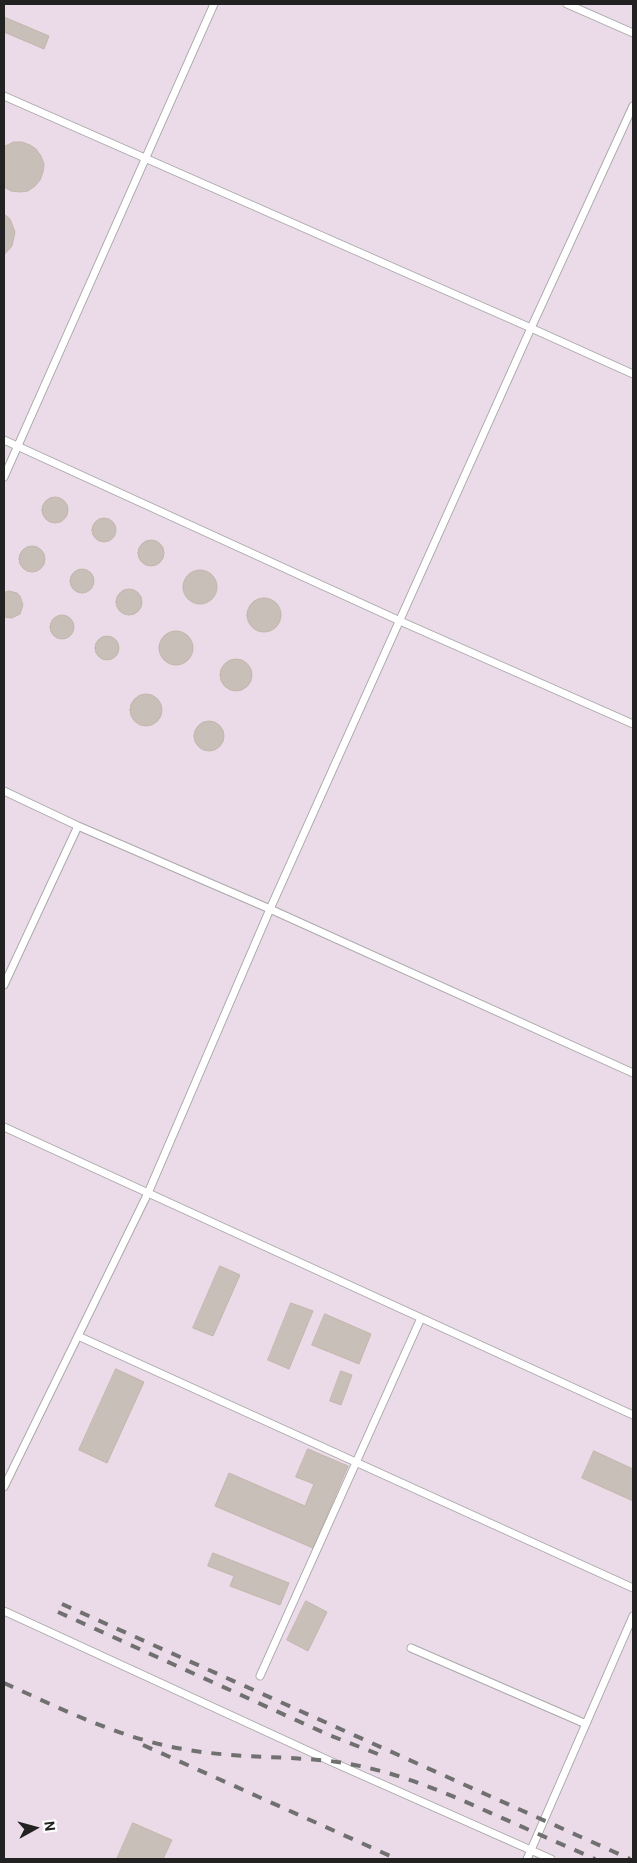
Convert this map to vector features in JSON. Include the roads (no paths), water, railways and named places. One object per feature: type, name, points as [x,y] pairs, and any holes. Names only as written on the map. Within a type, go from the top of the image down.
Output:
[{"type":"lane","points":[[4,477],[214,4]]},
{"type":"lane","points":[[567,4],[633,33]]},
{"type":"lane","points":[[4,96],[633,374]]},
{"type":"lane","points":[[4,1487],[148,1193],[270,909],[633,106]]},
{"type":"lane","points":[[4,440],[400,621],[633,724]]},
{"type":"lane","points":[[4,790],[78,826],[270,909],[633,1073]]},
{"type":"lane","points":[[4,985],[78,826]]},
{"type":"lane","points":[[4,1126],[633,1415]]},
{"type":"lane","points":[[260,1676],[421,1318]]},
{"type":"lane","points":[[78,1336],[633,1588]]},
{"type":"lane","points":[[4,1611],[551,1859]]},
{"type":"lane","points":[[526,1859],[633,1616]]},
{"type":"lane","points":[[411,1648],[586,1724]]},
{"type":"railway","points":[[62,1604],[630,1859]]},
{"type":"railway","points":[[58,1612],[329,1735],[383,1756]]},
{"type":"railway","points":[[4,1683],[117,1732],[165,1745],[224,1754],[330,1761],[351,1764],[393,1775],[453,1797],[595,1859]]},
{"type":"railway","points":[[143,1745],[397,1859]]}]
